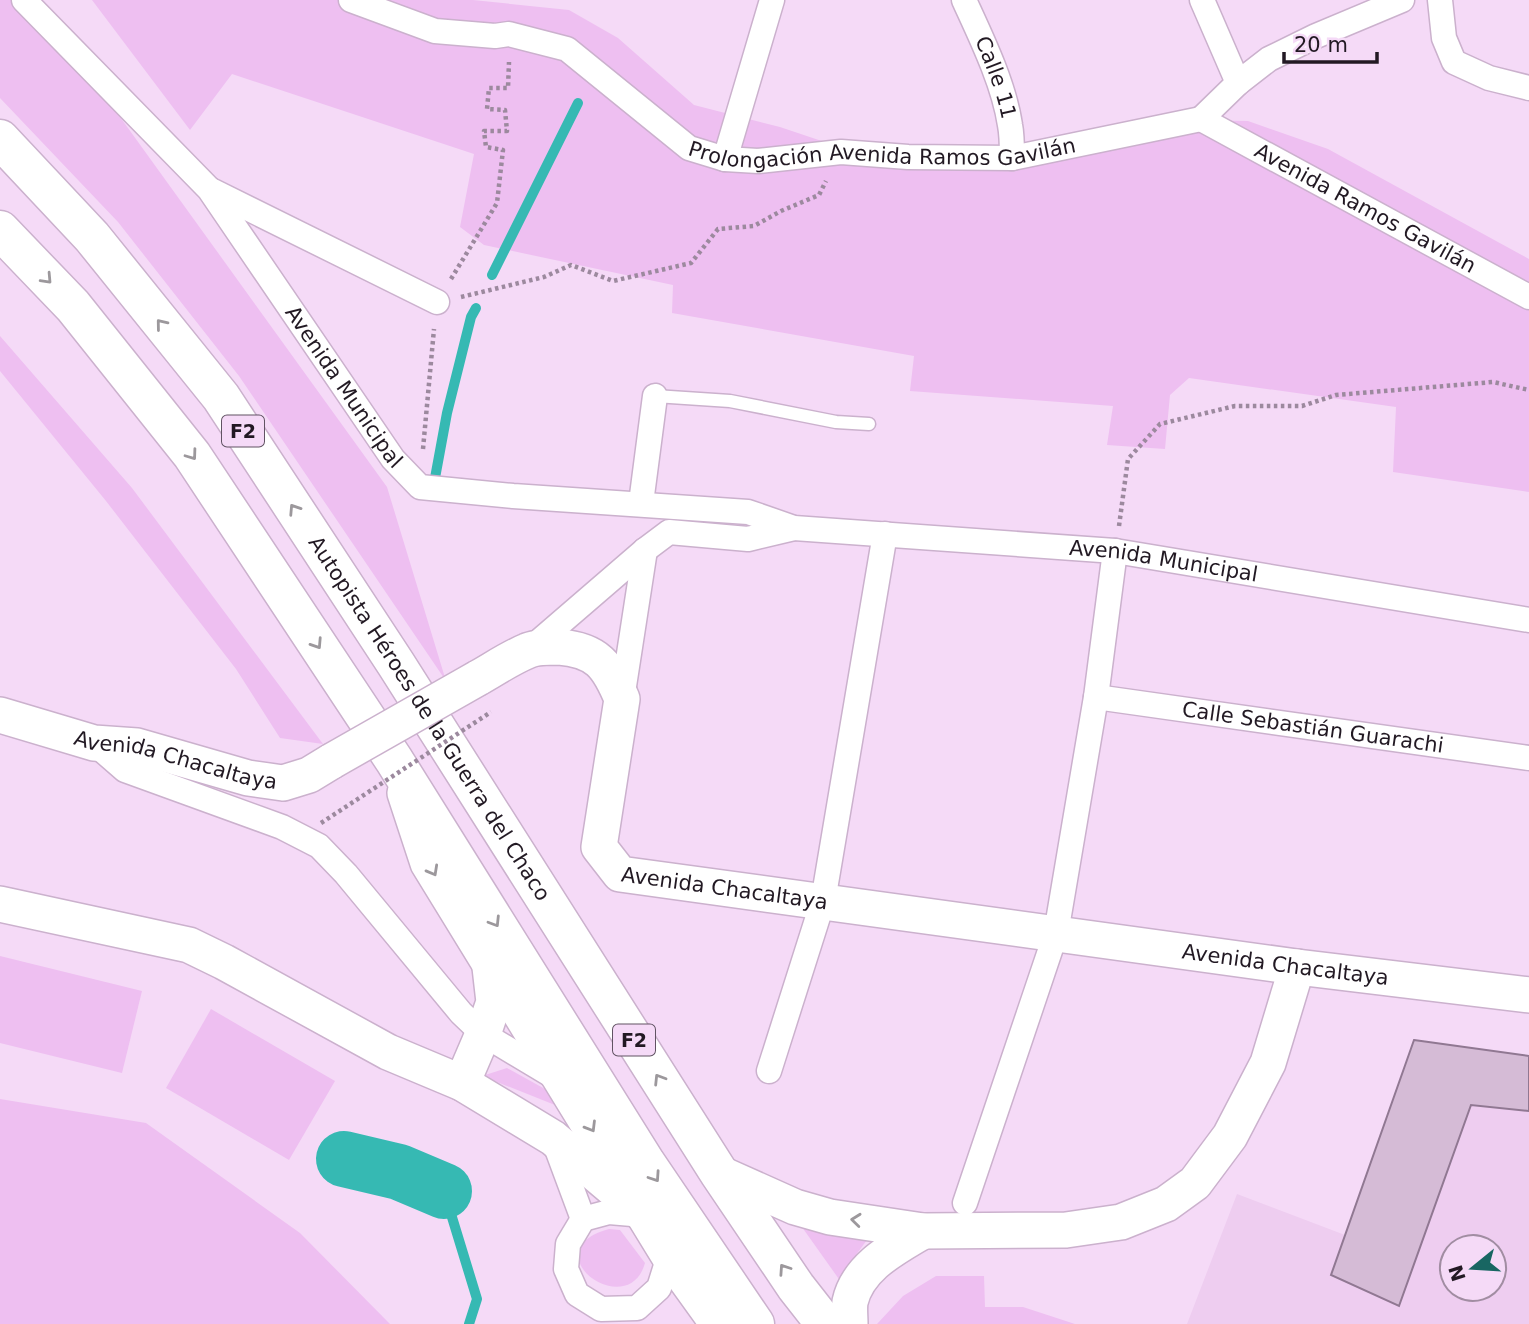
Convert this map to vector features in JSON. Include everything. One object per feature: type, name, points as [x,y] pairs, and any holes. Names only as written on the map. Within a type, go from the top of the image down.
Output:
[{"type":"highway","name":"Autopista Héroes de la Guerra del Chaco","points":[[0,139],[92,237],[220,397],[403,675],[719,1172],[796,1287],[825,1324]]},
{"type":"highway","name":"F2","points":[[0,230],[73,306],[192,455],[394,760],[646,1163],[755,1324]]},
{"type":"street","name":"Avenida Municipal","points":[[24,0],[209,189],[393,458],[420,487],[748,512],[794,528],[1115,551],[1529,620]]},
{"type":"street","points":[[725,159],[772,0]]},
{"type":"street","name":"Calle 11","points":[[964,0],[1001,92],[1010,123],[1012,158]]},
{"type":"street","points":[[1202,0],[1238,83]]},
{"type":"street","points":[[1202,119],[1238,83],[1269,59],[1402,0]]},
{"type":"street","points":[[1440,0],[1444,38],[1454,62],[1489,78],[1529,88]]},
{"type":"street","name":"Prolongación Avenida Ramos Gavilán","points":[[358,2],[435,31],[495,36],[509,34],[567,50],[689,148],[725,159],[758,161],[841,152],[908,157],[1012,158],[1202,119]]},
{"type":"street","name":"Avenida Ramos Gavilán","points":[[1202,119],[1529,298]]},
{"type":"street","points":[[209,189],[437,302]]},
{"type":"street","points":[[641,503],[655,396]]},
{"type":"street","name":"Avenida Municipal","points":[[529,650],[645,550],[669,533],[748,539],[794,528]]},
{"type":"street","points":[[769,1071],[823,901],[885,534]]},
{"type":"street","points":[[622,699],[645,550]]},
{"type":"street","points":[[965,1203],[1056,933],[1096,697],[1115,551]]},
{"type":"street","name":"Avenida Chacaltaya","points":[[0,715],[94,743],[136,746],[248,778],[283,783],[309,775],[529,650],[556,647],[582,650],[603,662],[613,676],[622,699],[599,847],[620,874],[1297,967],[1529,995]]},
{"type":"street","name":"Calle Sebastián Guarachi","points":[[1096,697],[1529,758]]},
{"type":"street","points":[[94,743],[125,770],[282,827],[320,846],[461,1013],[483,1034],[562,1081]]},
{"type":"street","points":[[394,760],[428,863],[669,1256],[718,1324]]},
{"type":"street","points":[[0,904],[189,945],[388,1052],[462,1083],[553,1138],[644,1215]]},
{"type":"street","points":[[462,1083],[494,1002],[490,966]]},
{"type":"street","points":[[719,1172],[794,1207],[830,1217],[923,1231],[1066,1230],[1121,1222],[1167,1204],[1195,1183],[1230,1136],[1268,1063],[1297,967]]},
{"type":"street","points":[[553,1138],[583,1219]]},
{"type":"street","points":[[644,1215],[609,1212],[583,1219],[568,1244],[566,1269],[578,1294],[601,1309],[643,1316],[659,1288],[669,1256]]},
{"type":"street","points":[[850,1324],[850,1301],[862,1276],[884,1254],[923,1231]]},
{"type":"lane","points":[[655,396],[730,401],[836,422],[869,424]]},
{"type":"path","points":[[420,487],[437,302],[497,203],[503,150],[486,147],[484,131],[507,131],[505,110],[487,109],[489,89],[508,88],[509,34]]},
{"type":"path","points":[[437,302],[544,277],[571,265],[612,281],[691,263],[718,229],[754,226],[819,195],[841,152]]},
{"type":"path","points":[[1115,551],[1128,459],[1160,424],[1235,406],[1302,406],[1336,395],[1493,382],[1529,390]]},
{"type":"path","points":[[321,823],[491,712]]},
{"type":"shaded area","points":[[0,0],[34,0],[45,13],[387,487],[446,681],[239,376],[118,222],[0,98]]},
{"type":"shaded area","points":[[92,0],[473,0],[569,10],[618,38],[694,105],[780,127],[902,168],[1192,120],[1248,121],[1328,149],[1529,259],[1529,492],[1393,472],[1396,407],[1189,378],[1170,395],[1165,449],[1107,445],[1113,406],[910,391],[914,356],[672,313],[673,285],[484,245],[460,227],[474,154],[232,74],[190,130]]},
{"type":"shaded area","points":[[0,336],[132,488],[323,744],[280,738],[236,669],[106,501],[0,371]]},
{"type":"shaded area","points":[[0,956],[142,991],[122,1073],[0,1043]]},
{"type":"shaded area","points":[[211,1009],[335,1081],[289,1160],[166,1088]]},
{"type":"shaded area","points":[[1414,1040],[1529,1056],[1529,1324],[1187,1324],[1237,1194],[1345,1235]]},
{"type":"shaded area","points":[[507,1068],[545,1089],[560,1107],[482,1076]]},
{"type":"shaded area","points":[[0,1099],[146,1123],[300,1233],[390,1324],[0,1324]]},
{"type":"shaded area","points":[[792,1213],[872,1233],[853,1259],[841,1282]]},
{"type":"shaded area","points":[[609,1229],[620,1230],[645,1263],[635,1280],[621,1287],[605,1285],[591,1277],[581,1266],[578,1252],[587,1239]]},
{"type":"shaded area","points":[[936,1276],[984,1276],[985,1307],[1023,1307],[1075,1324],[877,1324],[903,1296]]},
{"type":"building","points":[[1414,1040],[1529,1056],[1529,1111],[1471,1105],[1399,1306],[1331,1275]]},
{"type":"waterway","points":[[492,275],[578,103]]},
{"type":"waterway","points":[[435,478],[447,413],[471,317],[476,308]]},
{"type":"waterway","points":[[344,1159],[399,1172],[444,1191]]},
{"type":"waterway","points":[[444,1191],[477,1299],[469,1324]]}]
